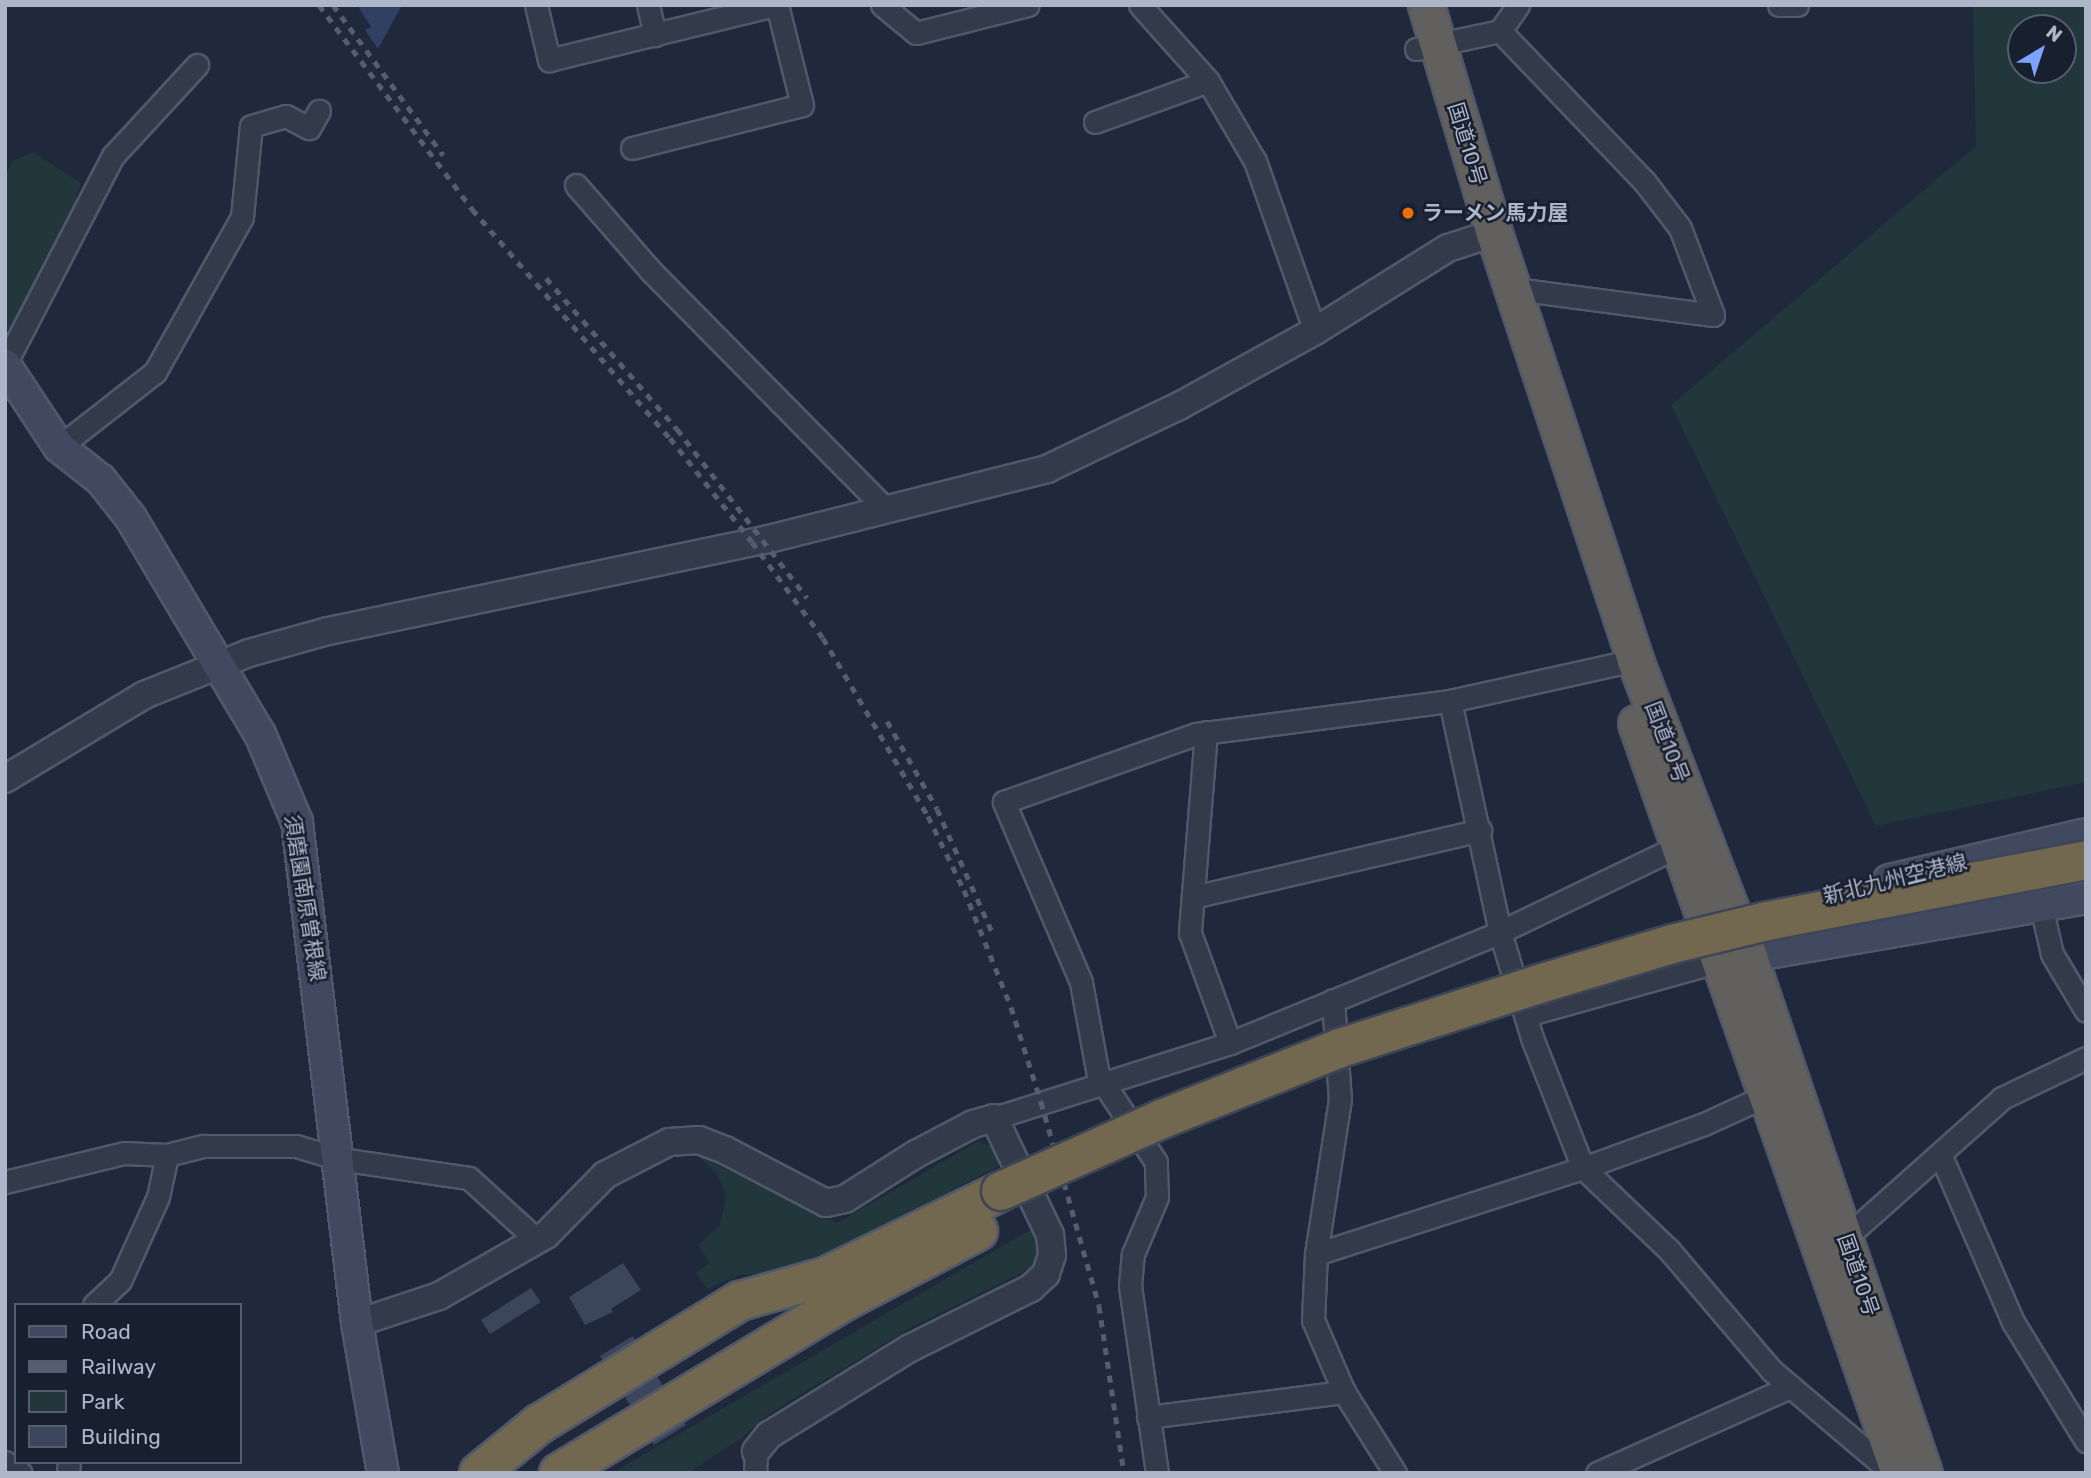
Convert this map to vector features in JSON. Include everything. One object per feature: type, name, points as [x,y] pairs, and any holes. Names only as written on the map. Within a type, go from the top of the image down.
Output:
[{"type":"highway","name":"国道10号","points":[[1403,5],[1427,46],[1484,235],[1626,663],[1734,959],[1833,1243],[1906,1472]]},
{"type":"highway","name":"国道10号","points":[[1426,5],[1427,46]]},
{"type":"highway","name":"国道10号","points":[[1484,235],[1515,289],[1676,841],[1720,922]]},
{"type":"highway","points":[[559,1473],[1009,1201],[1162,1119],[1340,1048],[1672,944],[1768,921],[2086,860]]},
{"type":"highway","points":[[478,1473],[539,1424],[740,1301],[825,1277],[1009,1201],[1345,1070],[1684,963],[2086,881]]},
{"type":"main road","name":"須磨園南原曽根線","points":[[5,364],[59,447],[101,480],[131,518],[215,665],[260,734],[297,822],[340,1159],[357,1323],[383,1473]]},
{"type":"main road","name":"新北九州空港線","points":[[1720,922],[2086,834]]},
{"type":"main road","points":[[1734,959],[2086,898]]},
{"type":"street","points":[[536,5],[549,60],[767,7],[802,105],[632,148]]},
{"type":"street","points":[[648,5],[655,35]]},
{"type":"street","points":[[881,5],[916,33],[984,12],[1028,5]]},
{"type":"street","points":[[1140,5],[1208,81],[1255,161],[1315,331]]},
{"type":"street","points":[[1427,46],[1500,32],[1518,5]]},
{"type":"street","points":[[1779,5],[1797,5]]},
{"type":"street","points":[[1500,32],[1644,181],[1679,228],[1713,315],[1515,289]]},
{"type":"street","points":[[5,364],[113,156],[197,65]]},
{"type":"street","points":[[1094,122],[1208,81]]},
{"type":"street","points":[[59,447],[155,372],[242,217],[251,126],[286,116],[309,128],[319,111]]},
{"type":"street","points":[[576,185],[651,271],[887,510]]},
{"type":"street","points":[[5,779],[144,695],[215,665],[328,631],[887,510],[1047,469],[1179,407],[1315,331],[1448,248],[1484,235]]},
{"type":"street","points":[[1157,1473],[1130,1286],[1133,1255],[1157,1197],[1156,1162],[1103,1086],[1081,982],[1004,802],[1206,732],[1450,701],[1626,663]]},
{"type":"street","points":[[1450,701],[1500,932],[1526,1015],[1583,1168],[1669,1250],[1790,1387],[1883,1465],[1906,1472]]},
{"type":"street","points":[[1206,732],[1190,933],[1230,1043]]},
{"type":"street","points":[[1193,897],[1480,830]]},
{"type":"street","points":[[357,1323],[439,1296],[537,1240],[574,1210],[605,1175],[669,1142],[699,1140],[725,1150],[826,1203],[845,1199],[916,1154],[973,1124],[1030,1104],[1103,1086],[1171,1058],[1230,1043],[1500,932],[1666,852],[1676,841]]},
{"type":"street","points":[[2041,906],[2052,954],[2086,1011]]},
{"type":"street","points":[[1515,979],[1720,922]]},
{"type":"street","points":[[1526,1015],[1734,959]]},
{"type":"street","points":[[1333,1000],[1340,1099],[1316,1254],[1312,1320],[1344,1392],[1395,1473]]},
{"type":"street","points":[[1833,1243],[1940,1154],[2002,1098],[2086,1058]]},
{"type":"street","points":[[1316,1254],[1583,1168],[1704,1124],[1780,1090]]},
{"type":"street","points":[[755,1462],[769,1435],[910,1348],[1031,1288],[1046,1274],[1052,1255],[1050,1235],[994,1118]]},
{"type":"street","points":[[5,1182],[124,1153],[167,1155],[204,1146],[296,1146],[340,1159],[469,1178],[537,1240]]},
{"type":"street","points":[[1940,1154],[2013,1322],[2086,1441]]},
{"type":"street","points":[[96,1303],[120,1280],[158,1197],[167,1155]]},
{"type":"street","points":[[1597,1473],[1790,1387]]},
{"type":"street","points":[[1149,1417],[1344,1392]]},
{"type":"street","points":[[5,1462],[21,1473]]},
{"type":"green space","points":[[1973,5],[2086,5],[2086,782],[1876,826],[1671,405],[1976,146]]},
{"type":"green space","points":[[33,152],[81,183],[76,195],[82,201],[6,337],[5,175],[13,161]]},
{"type":"green space","points":[[977,1142],[992,1146],[1000,1165],[793,1274],[739,1275],[707,1289],[696,1272],[710,1263],[698,1245],[720,1225],[726,1196],[717,1174],[697,1155],[837,1223]]},
{"type":"green space","points":[[1035,1227],[1041,1255],[1035,1266],[912,1327],[767,1415],[743,1437],[688,1473],[612,1473]]},
{"type":"water","points":[[357,5],[402,5],[378,49],[365,30],[371,27]]},
{"type":"building","points":[[623,1263],[641,1290],[611,1309],[613,1312],[585,1325],[569,1297]]},
{"type":"building","points":[[531,1288],[541,1302],[490,1334],[481,1320]]},
{"type":"building","points":[[633,1336],[686,1425],[654,1445],[600,1356]]},
{"type":"railway","points":[[319,5],[472,209],[670,438],[752,542],[823,638],[928,816],[964,890],[1011,1007],[1041,1102],[1099,1306],[1124,1473]]},
{"type":"railway","points":[[333,5],[443,155]]},
{"type":"railway","points":[[546,278],[677,429],[807,598]]},
{"type":"railway","points":[[887,721],[937,809],[993,934]]},
{"type":"place","name":"ラーメン馬力屋","points":[[1408,213]]}]
